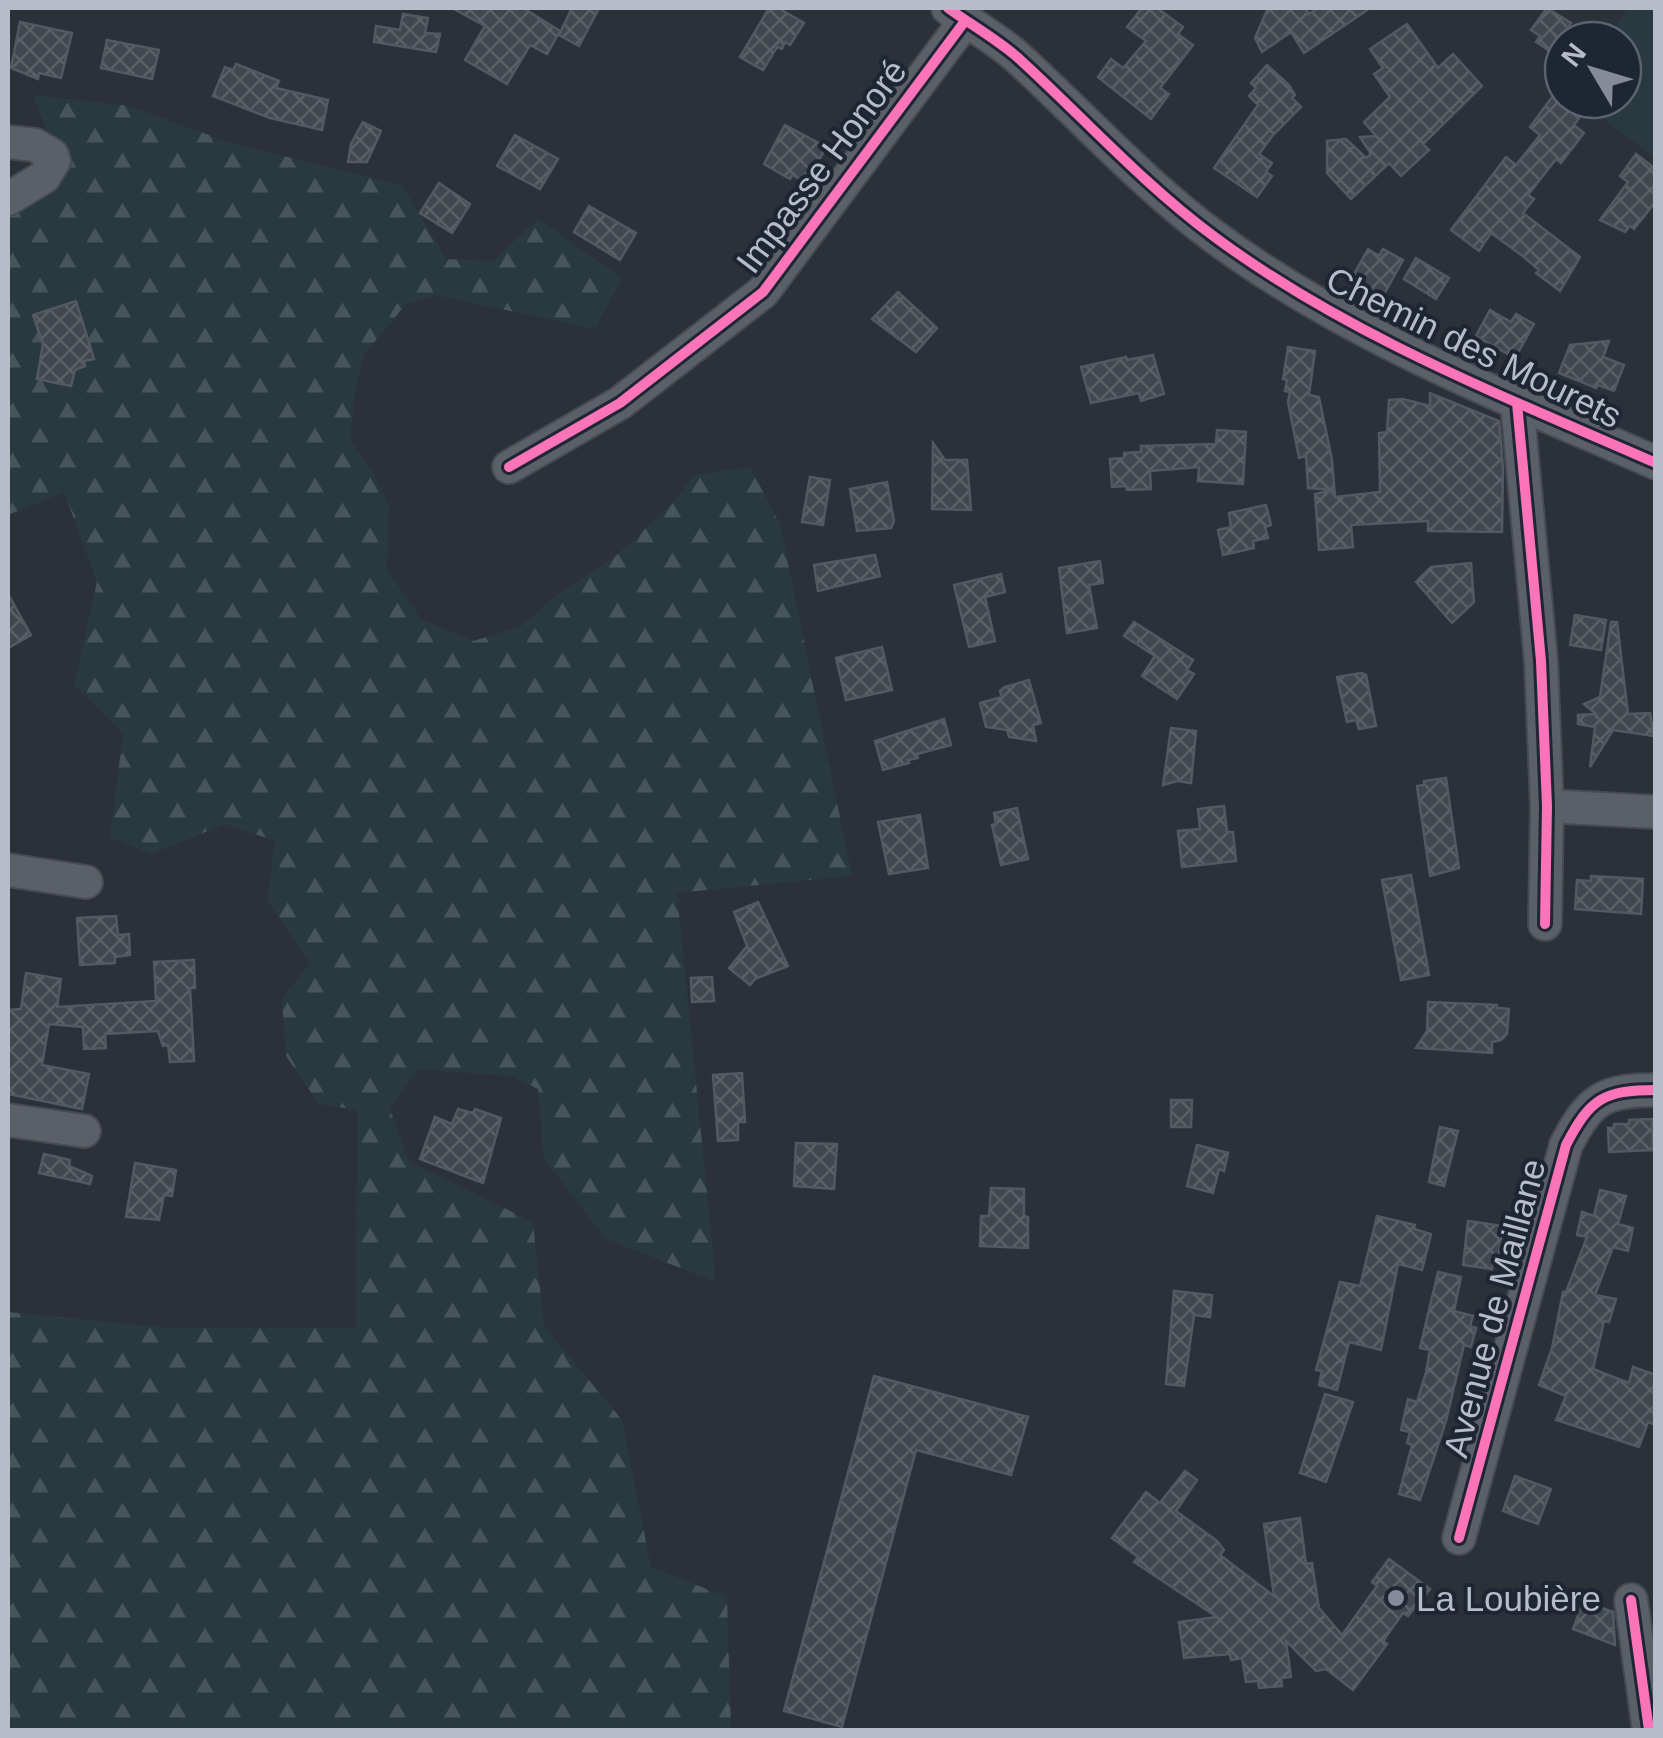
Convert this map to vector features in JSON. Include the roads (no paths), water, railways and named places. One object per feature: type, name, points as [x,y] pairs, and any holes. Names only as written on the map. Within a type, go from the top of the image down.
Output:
[{"type":"street","name":"Chemin des Mourets","points":[[956,14],[1012,53],[1196,222],[1250,262],[1385,342],[1656,464]]},
{"type":"street","name":"Impasse Honoré","points":[[510,467],[620,402],[763,292],[956,14]]},
{"type":"street","points":[[8,142],[34,144],[52,155],[54,161],[44,177],[8,199]]},
{"type":"street","points":[[1517,402],[1541,661],[1548,806],[1546,924]]},
{"type":"street","points":[[1548,806],[1656,812]]},
{"type":"street","points":[[8,870],[86,882]]},
{"type":"street","name":"Avenue de Maillane","points":[[1459,1538],[1566,1146],[1582,1114],[1602,1097],[1624,1090],[1656,1090]]},
{"type":"street","points":[[8,1120],[84,1131]]},
{"type":"street","points":[[1631,1600],[1648,1730]]},
{"type":"place","name":"La Loubière","points":[[1396,1598]]}]
